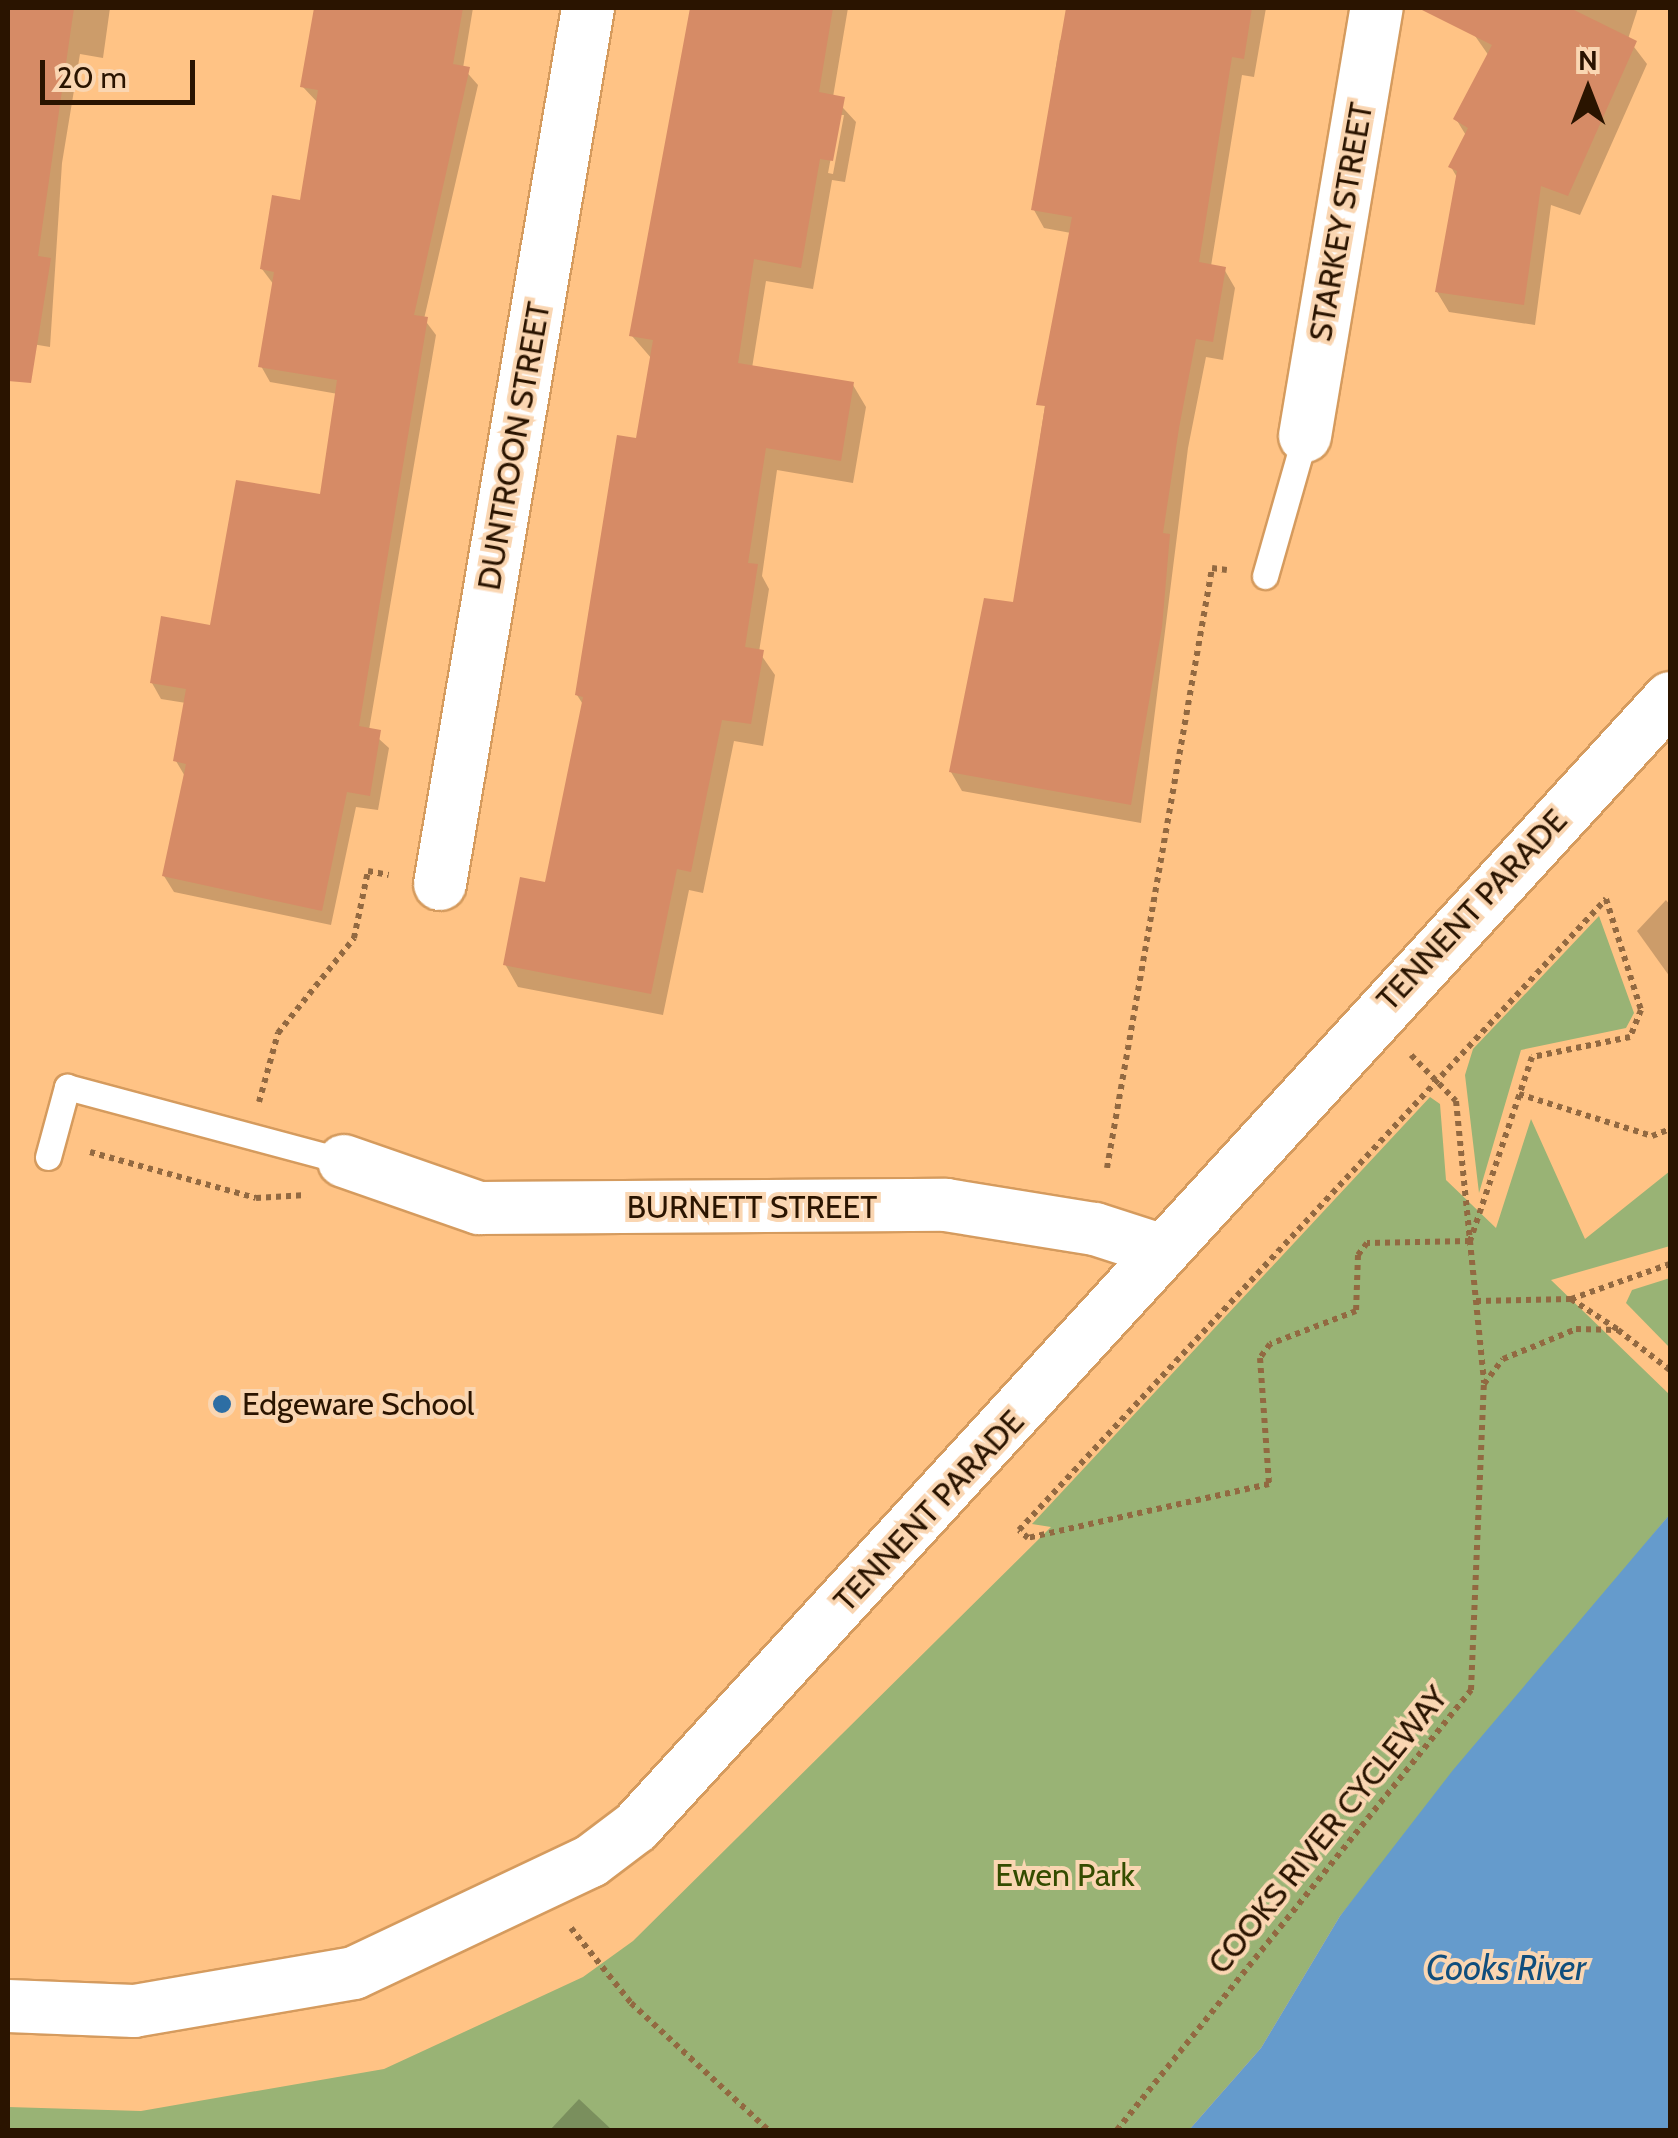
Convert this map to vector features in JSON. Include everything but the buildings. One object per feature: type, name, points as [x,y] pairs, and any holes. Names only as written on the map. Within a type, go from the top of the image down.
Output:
[{"type":"street","name":"DUNTROON STREET","points":[[440,884],[588,8]]},
{"type":"street","name":"STARKEY STREET","points":[[1305,436],[1377,8]]},
{"type":"street","name":"TENNENT PARADE","points":[[8,2006],[134,2010],[328,1980],[539,1887],[636,1827],[1374,1015],[1670,698]]},
{"type":"street","name":"BURNETT STREET","points":[[344,1161],[479,1208],[946,1206],[1095,1228],[1163,1251]]},
{"type":"lane","points":[[1265,576],[1305,436]]},
{"type":"lane","points":[[50,1149],[67,1087],[344,1161]]},
{"type":"path","points":[[1107,1168],[1212,568],[1265,576]]},
{"type":"path","points":[[250,1136],[278,1033],[354,938],[368,871],[440,884]]},
{"type":"path","points":[[1606,900],[1641,1010],[1630,1036],[1532,1057],[1519,1094],[1470,1242],[1367,1243],[1358,1255],[1356,1311],[1270,1344],[1260,1358],[1269,1484],[1028,1538],[1020,1530],[1433,1078],[1606,900]]},
{"type":"path","name":"COOKS RIVER CYCLEWAY","points":[[1117,2130],[1470,1690],[1484,1384],[1456,1101],[1374,1015]]},
{"type":"path","points":[[1519,1094],[1652,1136],[1670,1130]]},
{"type":"path","points":[[50,1149],[256,1198],[307,1195],[344,1161]]},
{"type":"path","points":[[1476,1301],[1570,1299],[1670,1264]]},
{"type":"path","points":[[1570,1299],[1670,1370]]},
{"type":"path","points":[[1484,1384],[1503,1359],[1540,1338],[1618,1330]]},
{"type":"path","points":[[539,1887],[630,2003],[768,2130]]},
{"type":"green space","points":[[1599,916],[1634,1013],[1626,1028],[1521,1050],[1479,1193],[1465,1075],[1473,1049]]},
{"type":"green space","name":"Ewen Park","points":[[1430,1097],[1440,1104],[1446,1180],[1496,1228],[1531,1119],[1585,1239],[1670,1171],[1670,1246],[1551,1280],[1670,1395],[1670,1514],[1340,1916],[1261,2048],[1189,2130],[8,2130],[8,2107],[141,2111],[384,2069],[583,1977],[633,1941],[1051,1527],[1032,1524]]},
{"type":"green space","points":[[1670,1278],[1670,1348],[1626,1303],[1632,1290]]},
{"type":"water","name":"Cooks River","points":[[1670,1514],[1670,2130],[1189,2130],[1261,2048],[1340,1916],[1453,1770]]},
{"type":"place","name":"Edgeware School","points":[[222,1404]]}]
